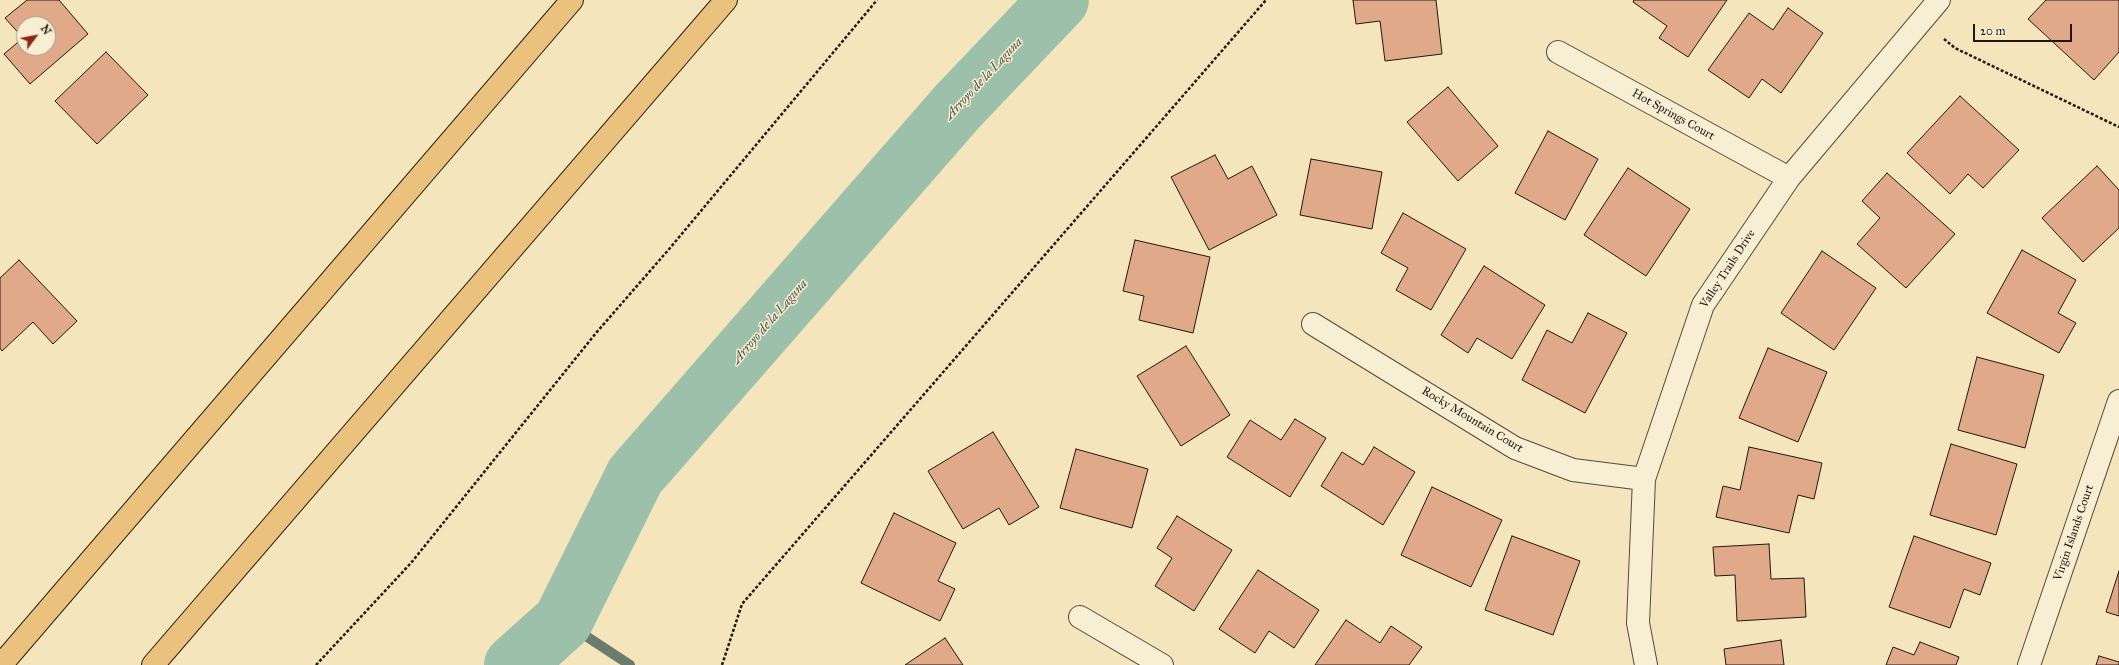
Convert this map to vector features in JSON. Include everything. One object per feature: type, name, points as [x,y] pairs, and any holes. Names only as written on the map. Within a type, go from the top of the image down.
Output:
[{"type":"highway","points":[[1,665],[572,0]]},
{"type":"highway","points":[[153,665],[726,0]]},
{"type":"street","name":"Valley Trails Drive","points":[[1646,665],[1638,623],[1644,479],[1703,305],[1789,178],[1939,0]]},
{"type":"street","name":"Hot Springs Court","points":[[1558,52],[1789,178]]},
{"type":"street","name":"Rocky Mountain Court","points":[[1313,324],[1515,448],[1573,470],[1644,479]]},
{"type":"street","name":"Virgin Islands Court","points":[[2029,665],[2119,401]]},
{"type":"street","points":[[1080,617],[1162,665]]},
{"type":"path","points":[[316,665],[410,563],[596,333],[670,248],[877,0]]},
{"type":"path","points":[[722,665],[742,604],[1266,0]]},
{"type":"path","points":[[1922,20],[1955,48],[2119,127]]},
{"type":"building","points":[[27,0],[59,0],[88,34],[30,84],[4,54],[16,44],[16,56],[56,56],[56,16],[16,16],[16,30],[5,18]]},
{"type":"building","points":[[1353,0],[1436,0],[1442,54],[1385,61],[1380,21],[1356,24]]},
{"type":"building","points":[[1634,0],[1727,0],[1688,57],[1659,38],[1667,26],[1633,2]]},
{"type":"building","points":[[2046,0],[2119,0],[2119,52],[2094,80],[2028,19]]},
{"type":"building","points":[[1788,8],[1823,33],[1781,93],[1762,79],[1749,98],[1708,70],[1749,13],[1773,30]]},
{"type":"building","points":[[106,52],[148,95],[97,144],[55,101]]},
{"type":"building","points":[[1448,87],[1498,146],[1458,181],[1407,122]]},
{"type":"building","points":[[1960,96],[2019,150],[1983,188],[1968,174],[1950,194],[1907,153]]},
{"type":"building","points":[[1548,131],[1598,159],[1565,220],[1515,193]]},
{"type":"building","points":[[1215,155],[1228,179],[1252,166],[1277,215],[1209,250],[1171,177]]},
{"type":"building","points":[[1311,159],[1382,172],[1372,229],[1300,215]]},
{"type":"building","points":[[2097,166],[2119,190],[2119,228],[2083,262],[2042,218]]},
{"type":"building","points":[[1628,168],[1690,209],[1646,276],[1584,235]]},
{"type":"building","points":[[1887,173],[1955,234],[1906,288],[1857,244],[1880,218],[1862,201]]},
{"type":"building","points":[[1403,213],[1466,249],[1431,310],[1396,290],[1408,268],[1381,253]]},
{"type":"building","points":[[1135,240],[1210,257],[1193,333],[1139,320],[1144,296],[1123,291]]},
{"type":"building","points":[[2022,250],[2076,280],[2058,313],[2076,323],[2059,353],[1987,313]]},
{"type":"building","points":[[1822,251],[1876,288],[1834,350],[1781,313]]},
{"type":"building","points":[[19,260],[77,321],[53,344],[33,322],[2,351],[0,348],[0,278]]},
{"type":"building","points":[[1484,266],[1545,305],[1512,359],[1477,338],[1468,353],[1441,335]]},
{"type":"building","points":[[1588,313],[1627,333],[1585,413],[1522,380],[1547,330],[1572,343]]},
{"type":"building","points":[[1186,346],[1230,415],[1181,446],[1137,376]]},
{"type":"building","points":[[1768,348],[1827,372],[1798,442],[1739,418]]},
{"type":"building","points":[[1977,357],[2044,375],[2025,448],[1958,430]]},
{"type":"building","points":[[1295,419],[1326,438],[1290,497],[1227,457],[1250,420],[1281,440]]},
{"type":"building","points":[[993,432],[1039,507],[1009,525],[999,508],[963,529],[928,471]]},
{"type":"building","points":[[1951,444],[2017,464],[1996,535],[1930,515]]},
{"type":"building","points":[[1374,447],[1415,472],[1383,525],[1321,486],[1342,452],[1363,465]]},
{"type":"building","points":[[1749,447],[1822,463],[1814,499],[1798,495],[1789,533],[1716,517],[1723,486],[1740,490]]},
{"type":"building","points":[[1076,449],[1148,469],[1132,528],[1060,508]]},
{"type":"building","points":[[1432,487],[1502,520],[1471,587],[1401,555]]},
{"type":"building","points":[[894,513],[956,543],[938,581],[955,589],[940,621],[861,583]]},
{"type":"building","points":[[1177,516],[1232,550],[1194,611],[1155,586],[1172,558],[1157,548]]},
{"type":"building","points":[[1512,536],[1580,561],[1553,635],[1485,610]]},
{"type":"building","points":[[1914,536],[1991,563],[1980,595],[1964,589],[1950,628],[1889,607]]},
{"type":"building","points":[[1769,544],[1771,579],[1804,578],[1806,617],[1737,621],[1735,575],[1715,576],[1713,547]]},
{"type":"building","points":[[1258,570],[1319,610],[1294,648],[1269,631],[1255,653],[1219,629]]},
{"type":"building","points":[[2119,571],[2119,616],[2106,612]]},
{"type":"building","points":[[1346,620],[1380,643],[1391,626],[1422,647],[1409,665],[1315,665]]},
{"type":"building","points":[[945,638],[963,665],[905,665]]},
{"type":"building","points":[[1781,640],[1784,665],[1726,665],[1724,649]]},
{"type":"building","points":[[1920,642],[1959,657],[1956,665],[1886,665],[1893,647],[1914,655]]},
{"type":"building","points":[[2099,656],[2119,662],[2119,665],[2096,665]]},
{"type":"waterway","name":"Arroyo de la Laguna","points":[[514,665],[563,621],[635,476],[958,106],[1059,0]]},
{"type":"waterway","points":[[563,621],[630,665]]}]
